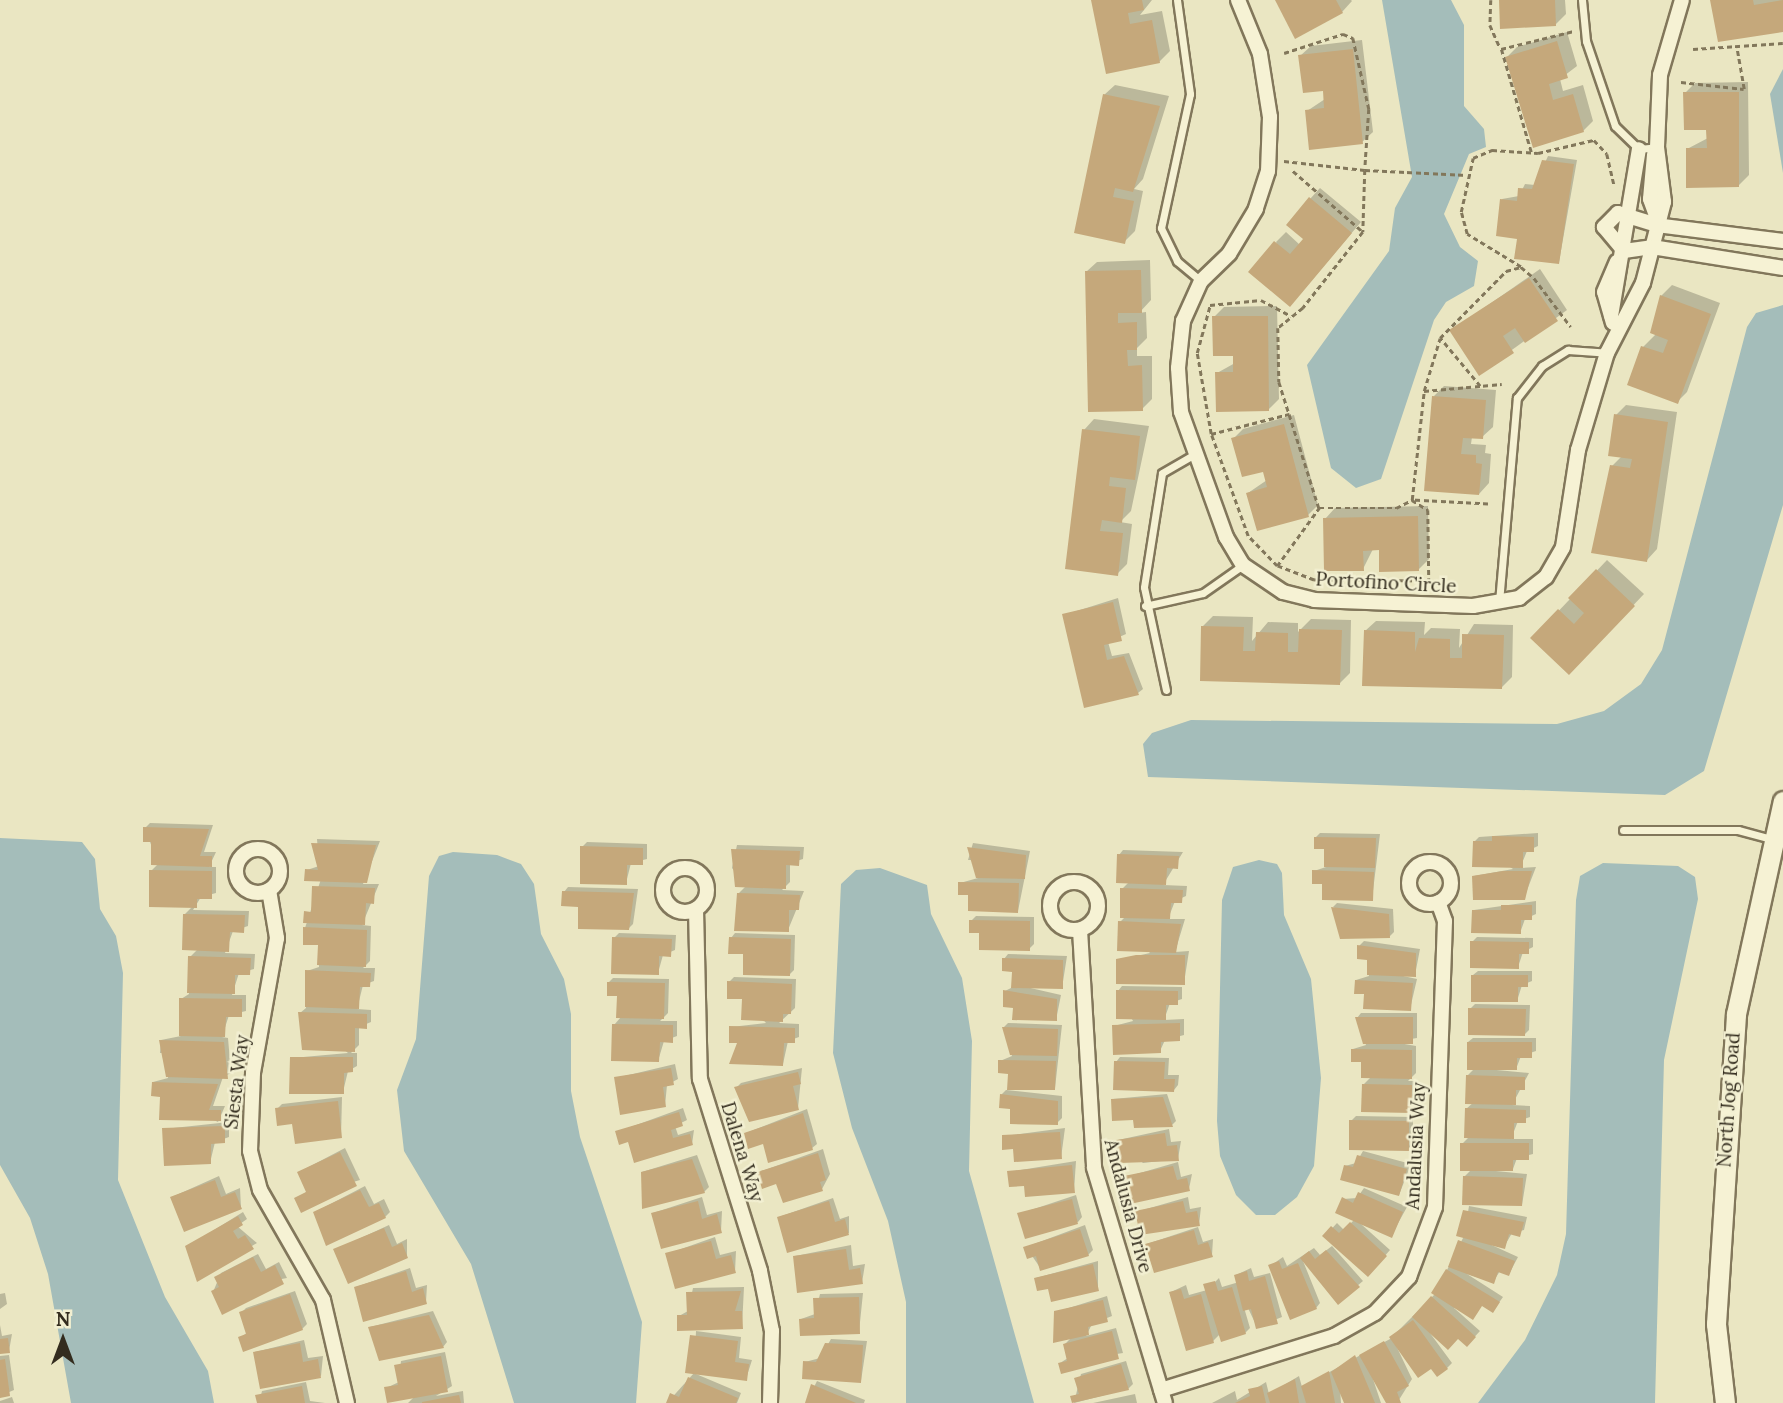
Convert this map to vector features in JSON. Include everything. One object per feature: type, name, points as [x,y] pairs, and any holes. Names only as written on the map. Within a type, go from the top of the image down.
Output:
[{"type":"street","points":[[1238,0],[1260,54],[1270,117],[1268,171],[1256,209],[1229,254],[1201,281],[1183,321],[1178,368],[1181,412],[1195,454],[1243,565]]},
{"type":"street","name":"Portofino Circle","points":[[1243,565],[1266,584],[1314,600],[1499,603],[1520,598],[1546,577],[1563,547],[1578,450],[1607,353],[1643,283],[1658,223],[1649,172],[1657,147],[1660,75],[1682,0]]},
{"type":"street","points":[[1618,334],[1604,292],[1623,253],[1639,149]]},
{"type":"street","points":[[1623,253],[1604,227],[1618,213],[1658,223],[1783,241]]},
{"type":"street","points":[[1623,253],[1651,247],[1783,268]]},
{"type":"street","name":"North Jog Road","points":[[1725,1403],[1716,1324],[1735,1014],[1783,801]]},
{"type":"street","name":"Siesta Way","points":[[269,890],[276,951],[253,1073],[250,1151],[260,1190],[323,1300],[345,1385],[347,1403]]},
{"type":"street","name":"Andalusia Way","points":[[1163,1396],[1354,1327],[1393,1296],[1415,1266],[1435,1207],[1445,921],[1438,902]]},
{"type":"street","name":"Dalena Way","points":[[696,909],[700,1080],[760,1271],[772,1331],[770,1403]]},
{"type":"street","name":"Andalusia Drive","points":[[1080,930],[1094,1168],[1163,1396]]},
{"type":"street","name":"Siesta Way","points":[[345,1385],[355,1403]]},
{"type":"lane","points":[[1177,0],[1191,94],[1161,228],[1177,261],[1201,281]]},
{"type":"lane","points":[[1582,0],[1586,41],[1615,126],[1639,149],[1657,147]]},
{"type":"lane","points":[[1499,603],[1517,398],[1542,366],[1567,350],[1607,353]]},
{"type":"lane","points":[[1166,690],[1145,606],[1162,472],[1195,454]]},
{"type":"lane","points":[[1145,606],[1203,593],[1243,565]]},
{"type":"lane","points":[[1623,830],[1738,830],[1773,839]]},
{"type":"path","points":[[1491,0],[1490,26],[1501,48],[1531,153]]},
{"type":"path","points":[[1501,48],[1574,31]]},
{"type":"path","points":[[1284,53],[1343,34],[1353,38],[1369,109],[1363,232],[1278,328],[1277,342],[1289,414],[1319,509]]},
{"type":"path","points":[[1693,49],[1737,50],[1783,43]]},
{"type":"path","points":[[1681,82],[1744,89],[1737,50]]},
{"type":"path","points":[[1571,327],[1553,296],[1521,267],[1467,234],[1461,212],[1465,174],[1472,158],[1492,150],[1531,153],[1594,140],[1607,154],[1614,184]]},
{"type":"path","points":[[1284,161],[1365,170],[1465,174]]},
{"type":"path","points":[[1293,171],[1363,232]]},
{"type":"path","points":[[1412,499],[1424,391],[1440,338],[1490,285],[1521,267]]},
{"type":"path","points":[[1291,316],[1261,300],[1210,305],[1197,353],[1211,434],[1248,536],[1276,566],[1314,580],[1429,581],[1428,510],[1412,499]]},
{"type":"path","points":[[1440,338],[1480,386]]},
{"type":"path","points":[[1424,391],[1502,384]]},
{"type":"path","points":[[1211,434],[1289,414]]},
{"type":"path","points":[[1319,509],[1396,508],[1412,499],[1488,504]]},
{"type":"path","points":[[1276,566],[1319,509]]},
{"type":"water","points":[[1382,0],[1451,0],[1464,25],[1464,106],[1484,129],[1486,147],[1469,154],[1444,214],[1460,247],[1478,261],[1474,286],[1446,302],[1434,320],[1381,479],[1356,488],[1331,468],[1307,365],[1389,251],[1395,208],[1412,177]]},
{"type":"water","points":[[1783,69],[1783,173],[1770,94]]},
{"type":"water","points":[[1783,305],[1783,505],[1704,771],[1665,795],[1148,777],[1143,744],[1152,733],[1191,720],[1557,724],[1604,711],[1641,684],[1662,650],[1747,327],[1756,313]]},
{"type":"water","points":[[0,838],[82,842],[95,859],[100,909],[116,936],[123,973],[118,1180],[165,1297],[208,1371],[214,1403],[71,1403],[48,1274],[30,1218],[0,1165]]},
{"type":"water","points":[[453,852],[497,855],[521,864],[534,884],[541,934],[564,979],[571,1014],[571,1091],[580,1137],[642,1322],[636,1403],[514,1403],[471,1264],[404,1151],[397,1090],[416,1039],[429,876],[439,856]]},
{"type":"water","points":[[1259,860],[1277,864],[1282,873],[1284,915],[1311,979],[1321,1078],[1314,1166],[1297,1197],[1275,1215],[1256,1215],[1236,1195],[1220,1156],[1217,1121],[1222,900],[1233,867]]},
{"type":"water","points":[[1603,863],[1678,866],[1695,877],[1698,899],[1664,1060],[1655,1403],[1478,1403],[1525,1340],[1557,1275],[1566,1234],[1576,900],[1580,876]]},
{"type":"water","points":[[880,868],[927,885],[931,914],[962,978],[972,1041],[969,1171],[1034,1403],[906,1403],[906,1302],[888,1221],[852,1128],[833,1053],[841,884],[856,870]]},
{"type":"building","points":[[1091,0],[1142,0],[1144,10],[1128,13],[1130,24],[1152,20],[1160,63],[1106,74]]},
{"type":"building","points":[[1275,0],[1336,0],[1343,13],[1295,39]]},
{"type":"building","points":[[1499,0],[1555,0],[1556,26],[1500,29]]},
{"type":"building","points":[[1710,0],[1753,0],[1754,5],[1783,0],[1783,32],[1718,42]]},
{"type":"building","points":[[1557,41],[1568,78],[1549,84],[1553,100],[1573,94],[1584,132],[1533,148],[1505,57]]},
{"type":"building","points":[[1353,49],[1363,144],[1309,150],[1305,110],[1324,108],[1323,91],[1303,93],[1298,55]]},
{"type":"building","points":[[1683,92],[1739,92],[1739,187],[1686,188],[1686,148],[1707,148],[1706,130],[1684,130]]},
{"type":"building","points":[[1103,94],[1160,106],[1133,192],[1115,188],[1113,197],[1134,201],[1125,244],[1074,233]]},
{"type":"building","points":[[1542,160],[1574,164],[1559,264],[1514,259],[1517,239],[1496,236],[1500,199],[1517,201],[1518,188],[1532,189]]},
{"type":"building","points":[[1309,197],[1352,233],[1290,307],[1248,272],[1274,241],[1290,254],[1303,239],[1286,225]]},
{"type":"building","points":[[1141,270],[1142,313],[1118,313],[1118,323],[1137,322],[1137,350],[1127,350],[1128,366],[1142,365],[1143,411],[1088,412],[1085,271]]},
{"type":"building","points":[[1529,278],[1558,321],[1525,343],[1515,328],[1503,336],[1514,353],[1479,376],[1449,330]]},
{"type":"building","points":[[1660,295],[1711,314],[1678,404],[1627,385],[1641,346],[1663,353],[1668,340],[1650,333]]},
{"type":"building","points":[[1212,316],[1268,316],[1269,411],[1216,412],[1215,372],[1233,372],[1233,356],[1213,356]]},
{"type":"building","points":[[1432,396],[1486,400],[1483,439],[1463,438],[1461,454],[1476,455],[1476,463],[1482,464],[1479,495],[1424,491]]},
{"type":"building","points":[[1614,414],[1668,422],[1647,562],[1591,553],[1610,465],[1630,468],[1632,459],[1608,456]]},
{"type":"building","points":[[1284,424],[1309,517],[1257,531],[1246,493],[1267,487],[1263,472],[1242,477],[1231,438]]},
{"type":"building","points":[[1082,429],[1140,436],[1135,480],[1110,477],[1109,486],[1126,488],[1122,523],[1102,520],[1100,531],[1123,533],[1118,576],[1065,569]]},
{"type":"building","points":[[1418,516],[1419,571],[1379,572],[1379,550],[1363,551],[1364,571],[1324,571],[1323,518]]},
{"type":"building","points":[[1596,569],[1635,606],[1569,675],[1530,638],[1558,609],[1574,624],[1584,613],[1568,598]]},
{"type":"building","points":[[1113,602],[1122,641],[1104,645],[1107,660],[1124,656],[1139,695],[1084,708],[1062,614]]},
{"type":"building","points":[[1201,626],[1244,627],[1243,651],[1255,651],[1256,632],[1288,633],[1288,652],[1298,652],[1299,629],[1342,630],[1340,685],[1200,681]]},
{"type":"building","points":[[1364,630],[1415,632],[1415,652],[1419,638],[1450,639],[1450,658],[1462,658],[1462,634],[1504,635],[1502,689],[1362,686]]},
{"type":"building","points":[[143,827],[209,829],[200,856],[212,856],[212,867],[151,865],[151,842],[143,842]]},
{"type":"building","points":[[1492,836],[1534,837],[1534,852],[1523,852],[1523,868],[1472,867],[1473,841],[1492,841]]},
{"type":"building","points":[[1314,837],[1376,838],[1375,868],[1324,867],[1324,849],[1314,849]]},
{"type":"building","points":[[311,843],[376,845],[367,883],[304,881],[305,869],[318,870]]},
{"type":"building","points":[[580,846],[643,848],[643,865],[627,865],[627,885],[580,884]]},
{"type":"building","points":[[967,847],[1026,855],[1025,879],[976,878]]},
{"type":"building","points":[[731,849],[800,851],[799,866],[786,865],[786,889],[735,887]]},
{"type":"building","points":[[1117,854],[1179,856],[1178,869],[1167,868],[1166,885],[1116,883]]},
{"type":"building","points":[[149,870],[212,871],[212,899],[197,899],[197,908],[149,907]]},
{"type":"building","points":[[1312,870],[1374,872],[1373,901],[1322,900],[1322,884],[1312,884]]},
{"type":"building","points":[[1503,871],[1532,871],[1525,900],[1473,900],[1472,876]]},
{"type":"building","points":[[958,882],[1019,883],[1018,913],[968,911],[968,895],[958,895]]},
{"type":"building","points":[[312,886],[375,888],[374,904],[366,903],[365,925],[303,923],[304,911],[311,912]]},
{"type":"building","points":[[1120,888],[1183,890],[1182,903],[1171,903],[1170,919],[1120,918]]},
{"type":"building","points":[[562,891],[634,893],[629,930],[578,929],[578,907],[561,906]]},
{"type":"building","points":[[737,893],[800,895],[799,910],[789,910],[789,932],[734,931]]},
{"type":"building","points":[[1501,905],[1532,905],[1532,920],[1521,920],[1521,934],[1471,933],[1472,910],[1501,910]]},
{"type":"building","points":[[1331,907],[1389,914],[1390,938],[1340,939]]},
{"type":"building","points":[[183,914],[245,915],[244,933],[230,932],[229,952],[182,950]]},
{"type":"building","points":[[969,920],[1030,921],[1030,951],[979,950],[979,933],[969,933]]},
{"type":"building","points":[[1118,921],[1181,924],[1176,953],[1117,951]]},
{"type":"building","points":[[303,927],[367,930],[366,967],[317,965],[318,945],[303,945]]},
{"type":"building","points":[[612,937],[672,939],[671,957],[659,956],[659,975],[611,974]]},
{"type":"building","points":[[729,937],[791,939],[790,976],[743,975],[743,954],[728,954]]},
{"type":"building","points":[[1470,941],[1529,942],[1529,954],[1519,954],[1519,969],[1470,968]]},
{"type":"building","points":[[1357,945],[1416,953],[1416,977],[1367,975],[1367,960],[1357,959]]},
{"type":"building","points":[[1136,955],[1185,955],[1185,985],[1116,984],[1116,959]]},
{"type":"building","points":[[188,956],[251,958],[250,975],[235,975],[235,994],[187,993]]},
{"type":"building","points":[[1002,958],[1063,960],[1063,989],[1011,988],[1012,972],[1002,971]]},
{"type":"building","points":[[305,970],[371,973],[370,987],[360,987],[359,1009],[305,1007]]},
{"type":"building","points":[[1471,975],[1528,975],[1528,987],[1518,987],[1518,1002],[1471,1002]]},
{"type":"building","points":[[1355,980],[1413,983],[1411,1011],[1363,1009],[1364,994],[1354,994]]},
{"type":"building","points":[[727,981],[792,984],[791,1014],[783,1014],[783,1022],[741,1020],[742,999],[727,999]]},
{"type":"building","points":[[607,982],[665,983],[664,1019],[616,1018],[617,996],[607,996]]},
{"type":"building","points":[[1003,990],[1057,999],[1057,1021],[1012,1020],[1013,1008],[1003,1007]]},
{"type":"building","points":[[1116,990],[1178,991],[1178,1005],[1166,1005],[1166,1020],[1116,1019]]},
{"type":"building","points":[[179,998],[242,999],[242,1017],[226,1017],[225,1037],[179,1036]]},
{"type":"building","points":[[1468,1008],[1526,1009],[1525,1036],[1468,1035]]},
{"type":"building","points":[[298,1012],[367,1014],[367,1029],[355,1028],[355,1052],[302,1050]]},
{"type":"building","points":[[1355,1017],[1413,1017],[1413,1044],[1363,1044]]},
{"type":"building","points":[[1180,1023],[1180,1041],[1161,1042],[1161,1053],[1113,1055],[1112,1025]]},
{"type":"building","points":[[612,1024],[673,1025],[673,1043],[660,1042],[659,1062],[611,1061]]},
{"type":"building","points":[[729,1026],[795,1028],[795,1043],[784,1043],[783,1066],[729,1064],[737,1043],[729,1043]]},
{"type":"building","points":[[1002,1027],[1058,1029],[1057,1056],[1010,1055]]},
{"type":"building","points":[[159,1040],[224,1042],[228,1079],[166,1077]]},
{"type":"building","points":[[1467,1042],[1532,1042],[1532,1058],[1517,1058],[1517,1070],[1467,1070]]},
{"type":"building","points":[[1351,1049],[1412,1050],[1412,1079],[1361,1078],[1361,1062],[1351,1062]]},
{"type":"building","points":[[290,1057],[353,1057],[353,1072],[344,1073],[344,1094],[289,1094]]},
{"type":"building","points":[[998,1060],[1056,1061],[1055,1090],[1007,1090],[1008,1074],[998,1073]]},
{"type":"building","points":[[1114,1061],[1165,1062],[1164,1079],[1175,1079],[1174,1092],[1113,1090]]},
{"type":"building","points":[[671,1068],[674,1085],[663,1087],[666,1107],[620,1115],[614,1077]]},
{"type":"building","points":[[798,1072],[801,1084],[793,1086],[799,1110],[749,1122],[734,1087]]},
{"type":"building","points":[[1466,1075],[1525,1077],[1525,1090],[1516,1090],[1516,1105],[1465,1104]]},
{"type":"building","points":[[152,1082],[218,1084],[209,1110],[221,1110],[221,1121],[159,1120],[160,1097],[151,1096]]},
{"type":"building","points":[[1362,1084],[1412,1085],[1412,1113],[1361,1112]]},
{"type":"building","points":[[1000,1094],[1058,1101],[1058,1125],[1010,1124],[1010,1109],[999,1108]]},
{"type":"building","points":[[1163,1097],[1173,1127],[1134,1128],[1133,1120],[1112,1121],[1111,1099]]},
{"type":"building","points":[[338,1101],[342,1138],[295,1144],[292,1124],[277,1126],[275,1108]]},
{"type":"building","points":[[1465,1108],[1526,1110],[1526,1123],[1514,1123],[1514,1139],[1464,1138]]},
{"type":"building","points":[[679,1112],[683,1126],[671,1130],[673,1138],[690,1134],[693,1145],[634,1163],[628,1142],[619,1145],[615,1131]]},
{"type":"building","points":[[803,1113],[813,1150],[768,1163],[763,1144],[748,1149],[744,1133]]},
{"type":"building","points":[[1349,1120],[1409,1121],[1409,1151],[1349,1150]]},
{"type":"building","points":[[225,1126],[225,1143],[211,1144],[211,1164],[164,1166],[162,1128]]},
{"type":"building","points":[[1060,1132],[1062,1159],[1014,1162],[1013,1149],[1002,1150],[1002,1135]]},
{"type":"building","points":[[1165,1133],[1167,1146],[1177,1145],[1179,1161],[1119,1163],[1116,1140]]},
{"type":"building","points":[[1460,1143],[1529,1143],[1529,1160],[1513,1160],[1513,1171],[1460,1171]]},
{"type":"building","points":[[340,1152],[357,1186],[301,1213],[294,1198],[306,1192],[297,1172]]},
{"type":"building","points":[[818,1153],[826,1180],[820,1182],[823,1191],[783,1203],[776,1184],[762,1189],[757,1172]]},
{"type":"building","points":[[1357,1155],[1407,1169],[1399,1196],[1340,1180],[1344,1165],[1353,1167]]},
{"type":"building","points":[[692,1159],[705,1193],[642,1209],[641,1172]]},
{"type":"building","points":[[1072,1165],[1075,1193],[1025,1197],[1024,1186],[1009,1187],[1007,1171]]},
{"type":"building","points":[[1173,1166],[1177,1180],[1187,1178],[1190,1191],[1130,1204],[1124,1176]]},
{"type":"building","points":[[1463,1176],[1523,1178],[1522,1206],[1462,1205]]},
{"type":"building","points":[[215,1180],[221,1197],[235,1192],[242,1209],[184,1232],[170,1197]]},
{"type":"building","points":[[360,1190],[369,1207],[379,1203],[386,1218],[326,1246],[313,1212]]},
{"type":"building","points":[[1358,1192],[1403,1212],[1392,1238],[1335,1213],[1342,1197],[1353,1203]]},
{"type":"building","points":[[1072,1199],[1078,1224],[1025,1239],[1017,1213]]},
{"type":"building","points":[[698,1201],[702,1219],[717,1214],[722,1233],[661,1249],[651,1213]]},
{"type":"building","points":[[829,1201],[835,1222],[845,1219],[849,1235],[787,1253],[777,1217]]},
{"type":"building","points":[[1183,1201],[1186,1213],[1197,1211],[1200,1226],[1140,1235],[1135,1211]]},
{"type":"building","points":[[1463,1210],[1524,1222],[1520,1237],[1509,1234],[1505,1249],[1456,1236]]},
{"type":"building","points":[[238,1216],[243,1225],[233,1231],[238,1239],[245,1235],[254,1249],[197,1282],[185,1246]]},
{"type":"building","points":[[1350,1222],[1387,1256],[1368,1277],[1322,1236],[1331,1226],[1339,1233]]},
{"type":"building","points":[[384,1228],[392,1247],[402,1243],[408,1258],[348,1284],[333,1249]]},
{"type":"building","points":[[1080,1229],[1089,1256],[1040,1271],[1036,1256],[1027,1259],[1023,1247]]},
{"type":"building","points":[[1194,1230],[1198,1245],[1208,1242],[1213,1257],[1154,1273],[1145,1244]]},
{"type":"building","points":[[1458,1240],[1515,1261],[1509,1276],[1498,1272],[1494,1284],[1448,1267]]},
{"type":"building","points":[[711,1241],[716,1259],[731,1255],[736,1273],[675,1289],[665,1253]]},
{"type":"building","points":[[846,1249],[849,1270],[860,1268],[863,1284],[797,1293],[793,1256]]},
{"type":"building","points":[[1326,1250],[1360,1287],[1338,1305],[1300,1258],[1309,1251],[1315,1259]]},
{"type":"building","points":[[253,1257],[261,1272],[275,1265],[284,1284],[222,1315],[211,1291],[219,1287],[214,1277]]},
{"type":"building","points":[[1279,1261],[1282,1269],[1298,1263],[1317,1309],[1290,1320],[1268,1265]]},
{"type":"building","points":[[1093,1264],[1099,1291],[1051,1302],[1048,1289],[1037,1291],[1034,1278]]},
{"type":"building","points":[[1446,1269],[1500,1302],[1493,1313],[1482,1306],[1473,1320],[1431,1293]]},
{"type":"building","points":[[406,1271],[412,1292],[423,1288],[427,1304],[363,1322],[354,1287]]},
{"type":"building","points":[[1247,1271],[1249,1281],[1265,1276],[1278,1324],[1256,1329],[1251,1309],[1243,1311],[1234,1275]]},
{"type":"building","points":[[1215,1281],[1218,1291],[1232,1287],[1246,1334],[1221,1342],[1203,1284]]},
{"type":"building","points":[[1181,1289],[1184,1299],[1201,1294],[1214,1343],[1186,1351],[1169,1292]]},
{"type":"building","points":[[741,1291],[735,1311],[742,1311],[743,1329],[677,1331],[677,1315],[687,1315],[686,1292]]},
{"type":"building","points":[[290,1294],[303,1330],[243,1352],[238,1337],[246,1334],[239,1312]]},
{"type":"building","points":[[1431,1296],[1476,1337],[1467,1347],[1458,1339],[1448,1350],[1412,1317]]},
{"type":"building","points":[[859,1297],[860,1334],[800,1336],[799,1319],[814,1318],[813,1298]]},
{"type":"building","points":[[1103,1300],[1108,1322],[1088,1327],[1089,1335],[1053,1343],[1054,1311]]},
{"type":"building","points":[[429,1315],[444,1348],[379,1361],[368,1327]]},
{"type":"building","points":[[1413,1320],[1448,1369],[1437,1377],[1431,1369],[1418,1378],[1389,1337]]},
{"type":"building","points":[[1112,1331],[1119,1359],[1061,1374],[1058,1363],[1067,1361],[1063,1344]]},
{"type":"building","points":[[690,1335],[738,1341],[735,1362],[749,1364],[747,1381],[685,1373]]},
{"type":"building","points":[[8,1338],[10,1353],[0,1354],[0,1339]]},
{"type":"building","points":[[1384,1341],[1409,1386],[1397,1392],[1401,1403],[1386,1403],[1359,1355]]},
{"type":"building","points":[[300,1343],[303,1362],[318,1359],[321,1378],[260,1389],[253,1352]]},
{"type":"building","points":[[825,1343],[863,1345],[861,1383],[802,1379],[803,1361],[816,1362]]},
{"type":"building","points":[[1355,1355],[1375,1403],[1344,1403],[1331,1372]]},
{"type":"building","points":[[441,1356],[448,1392],[387,1403],[384,1387],[398,1385],[394,1365]]},
{"type":"building","points":[[5,1359],[10,1396],[0,1398],[0,1360]]},
{"type":"building","points":[[1121,1364],[1129,1390],[1072,1403],[1070,1396],[1079,1394],[1074,1378]]},
{"type":"building","points":[[1329,1371],[1335,1403],[1306,1403],[1301,1386]]},
{"type":"building","points":[[688,1377],[738,1398],[736,1403],[666,1403],[670,1393],[679,1397]]},
{"type":"building","points":[[1295,1379],[1299,1403],[1270,1403],[1267,1393]]},
{"type":"building","points":[[811,1384],[856,1403],[805,1403]]},
{"type":"building","points":[[302,1386],[305,1403],[257,1403],[255,1395]]},
{"type":"building","points":[[1262,1386],[1266,1403],[1235,1403],[1250,1396],[1248,1389]]},
{"type":"building","points":[[459,1395],[461,1403],[422,1403],[422,1402]]}]
